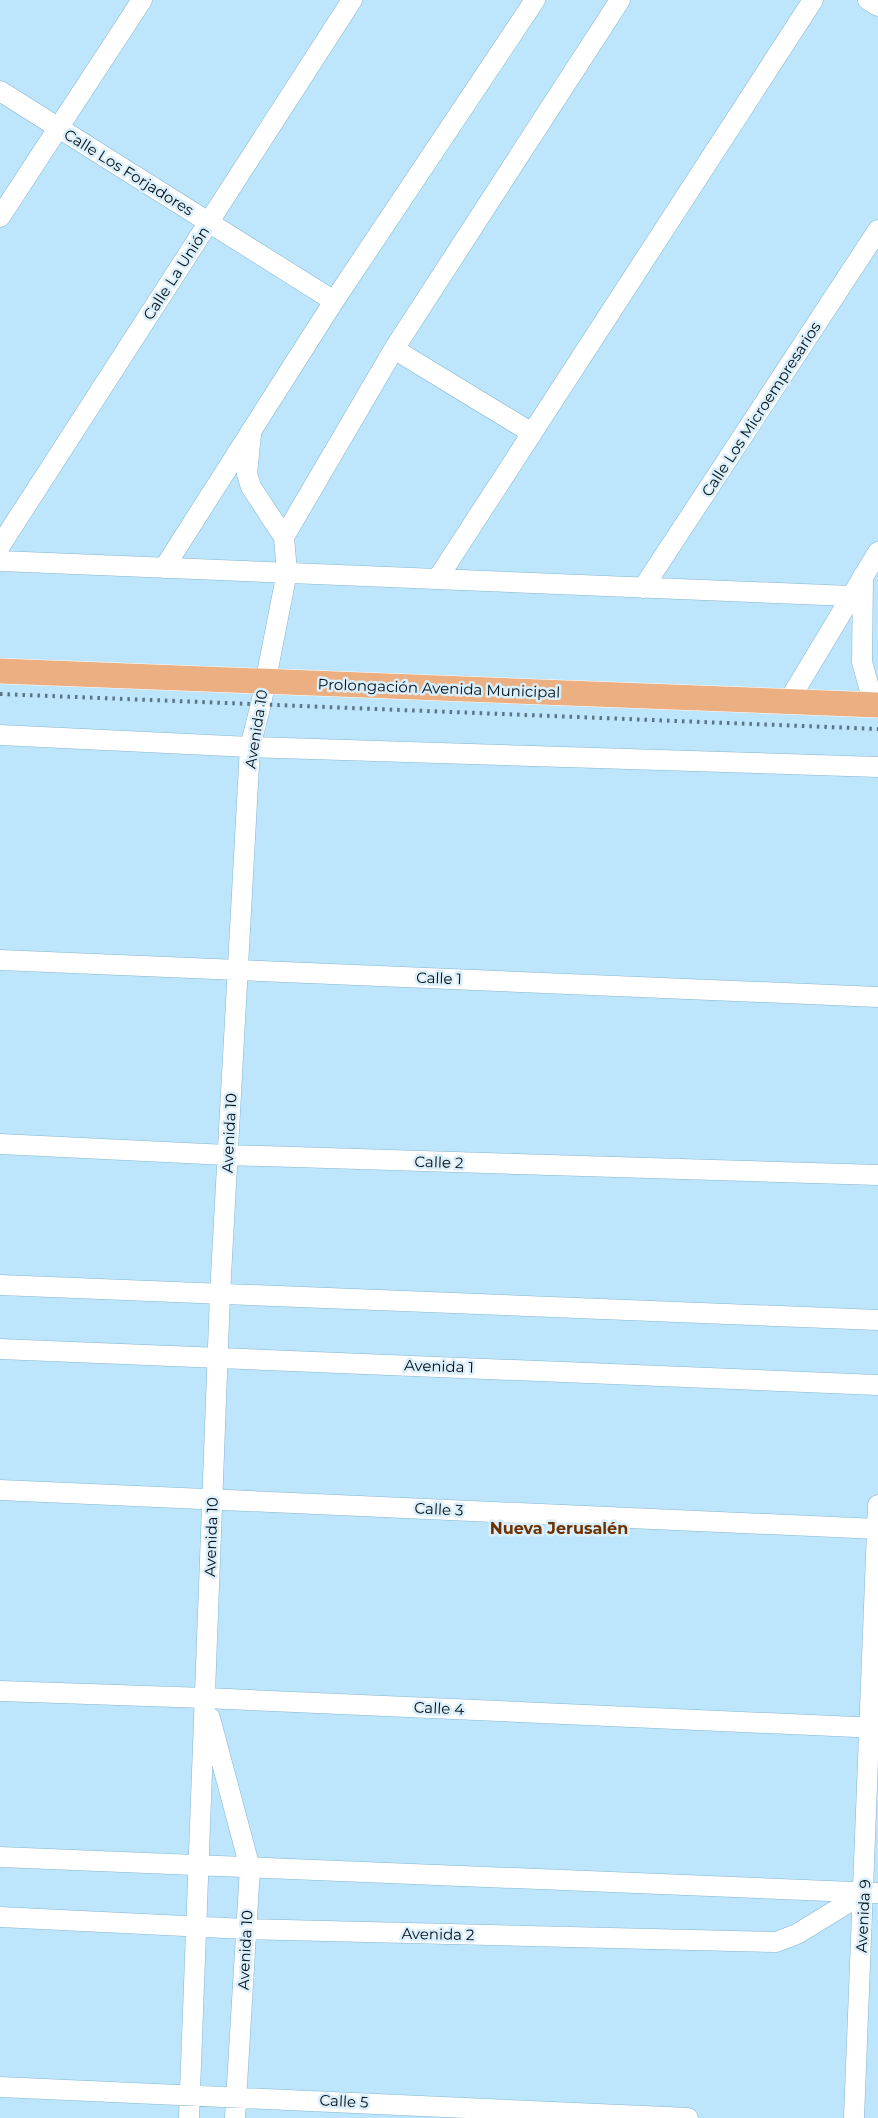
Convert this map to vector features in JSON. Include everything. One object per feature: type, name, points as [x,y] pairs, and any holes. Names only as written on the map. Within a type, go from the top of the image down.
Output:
[{"type":"main road","name":"Prolongación Avenida Municipal","points":[[0,671],[876,705]]},
{"type":"street","points":[[0,217],[142,0]]},
{"type":"street","name":"Calle La Unión","points":[[0,546],[352,0]]},
{"type":"street","points":[[164,568],[334,300],[535,0]]},
{"type":"street","points":[[251,431],[247,474],[251,487],[284,537],[394,348],[620,0]]},
{"type":"street","points":[[438,578],[813,0]]},
{"type":"street","points":[[868,0],[878,6]]},
{"type":"street","name":"Calle Los Forjadores","points":[[0,91],[334,300]]},
{"type":"street","name":"Calle Los Microempresarios","points":[[643,588],[878,230]]},
{"type":"street","points":[[394,348],[532,433]]},
{"type":"street","name":"Avenida 10","points":[[189,2118],[220,1294],[250,747],[261,704],[264,681],[287,572],[284,537]]},
{"type":"street","points":[[788,702],[878,552]]},
{"type":"street","points":[[0,561],[850,596]]},
{"type":"street","points":[[863,576],[862,662],[876,705]]},
{"type":"street","points":[[0,735],[250,747],[878,767]]},
{"type":"street","name":"Calle 1","points":[[0,960],[878,997]]},
{"type":"street","name":"Calle 2","points":[[0,1144],[227,1155],[878,1175]]},
{"type":"street","points":[[0,1285],[878,1320]]},
{"type":"street","name":"Avenida 1","points":[[0,1349],[878,1385]]},
{"type":"street","name":"Calle 3","points":[[0,1490],[878,1529]]},
{"type":"street","name":"Avenida 9","points":[[854,2118],[871,1893],[878,1505]]},
{"type":"street","name":"Calle 4","points":[[0,1691],[205,1698],[874,1728]]},
{"type":"street","name":"Avenida 10","points":[[205,1698],[250,1868],[235,2118]]},
{"type":"street","points":[[0,1858],[871,1893]]},
{"type":"street","name":"Avenida 2","points":[[0,1917],[246,1929],[776,1942],[797,1934],[871,1893]]},
{"type":"street","name":"Calle 5","points":[[0,2087],[236,2096],[688,2118]]},
{"type":"railway","points":[[0,694],[878,729]]},
{"type":"district","name":"Nueva Jerusalén","points":[[559,1528]]}]
